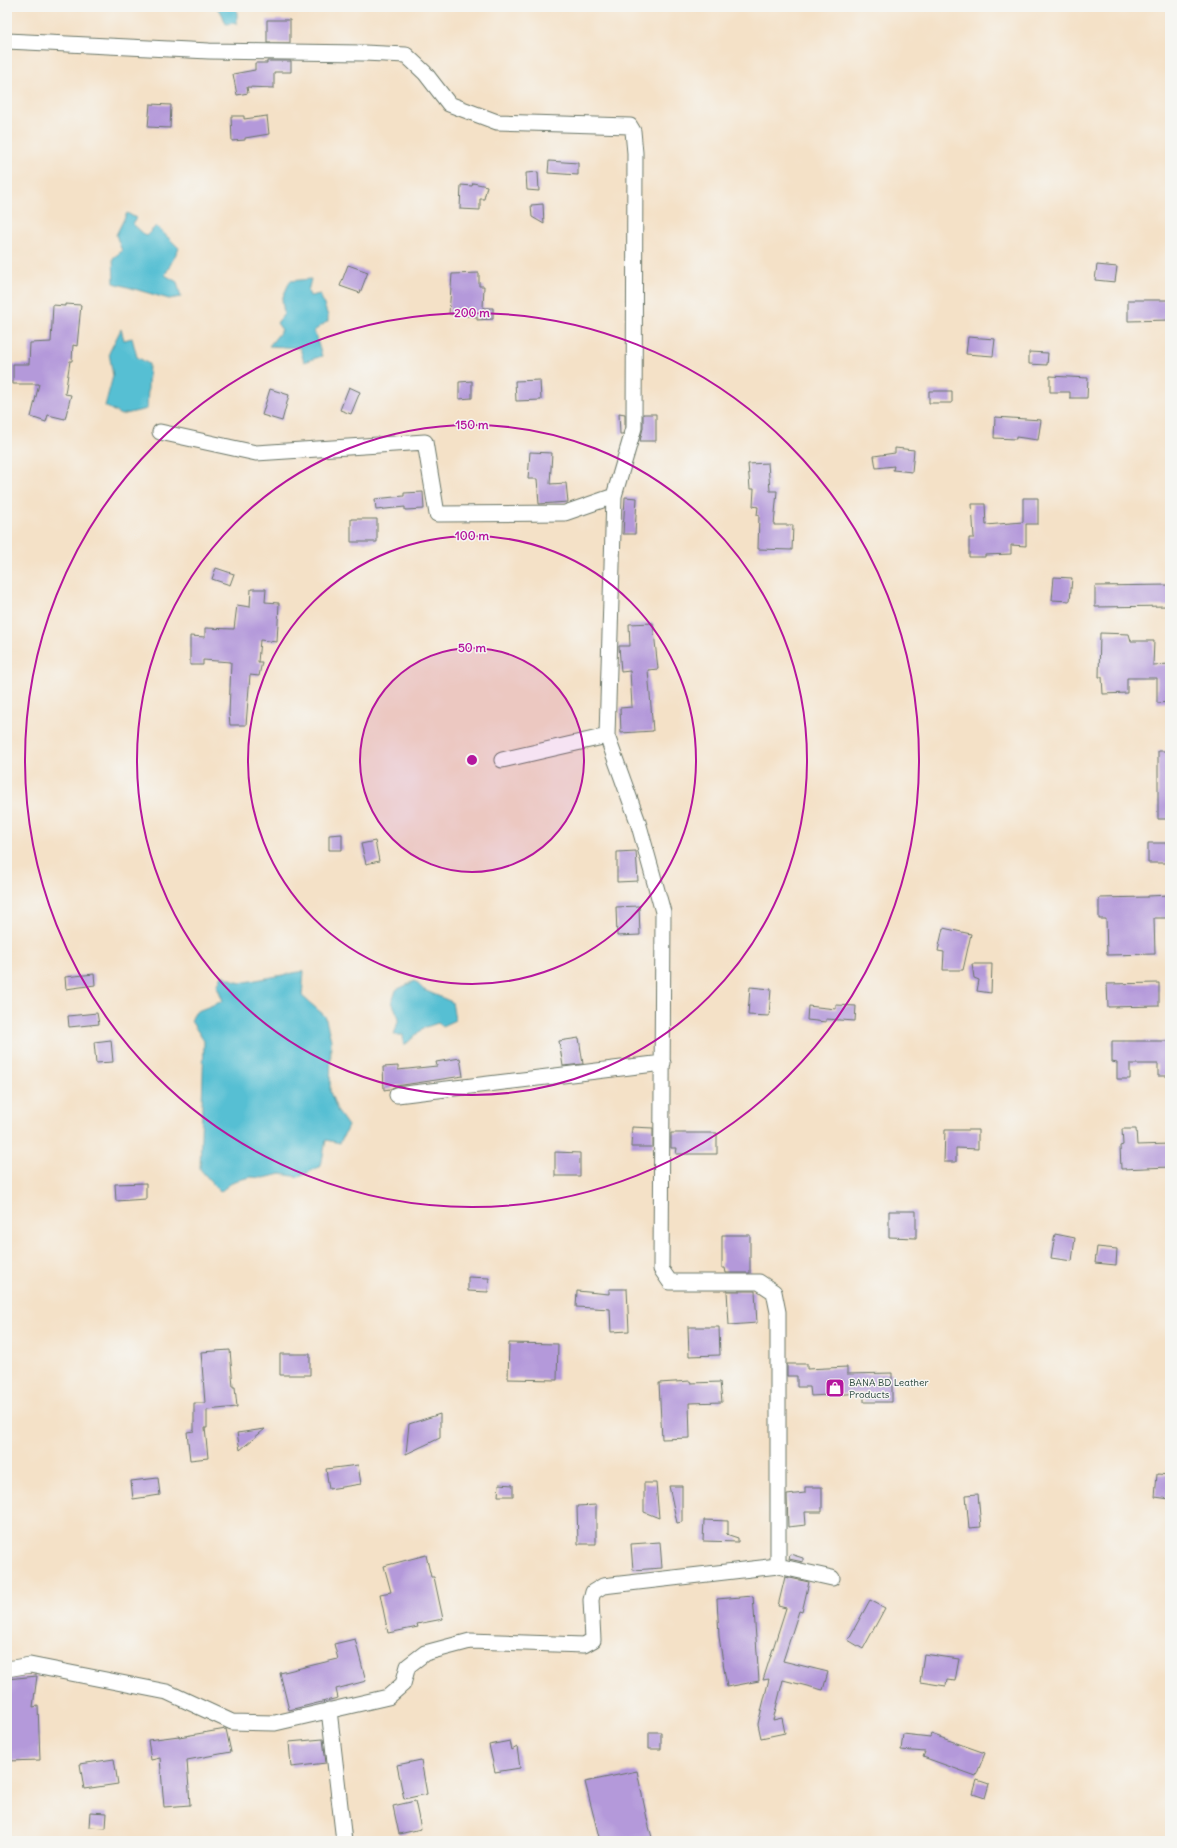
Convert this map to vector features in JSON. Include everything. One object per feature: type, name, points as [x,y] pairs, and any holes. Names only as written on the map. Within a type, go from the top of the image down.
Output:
[{"type":"street","points":[[7,41],[209,51],[406,55],[425,73],[449,104],[497,122],[630,126],[633,131],[635,153],[634,428],[614,496],[607,736],[638,822],[662,912],[661,1269],[670,1282],[759,1282],[774,1292],[778,1312],[779,1383],[776,1495],[778,1566]]},
{"type":"street","points":[[160,432],[256,453],[425,442],[437,514],[565,513],[614,496]]},
{"type":"street","points":[[502,760],[607,736]]},
{"type":"street","points":[[397,1095],[662,1063]]},
{"type":"street","points":[[7,1669],[30,1665],[166,1692],[232,1722],[274,1723],[388,1697],[403,1684],[408,1666],[425,1653],[470,1641],[584,1645],[593,1640],[591,1600],[593,1592],[603,1586],[778,1566],[832,1578]]},
{"type":"street","points":[[329,1710],[344,1841]]},
{"type":"water","points":[[216,7],[237,7],[237,23],[226,24],[222,14]]},
{"type":"water","points":[[127,213],[136,218],[133,224],[146,236],[156,226],[179,248],[165,275],[177,282],[181,297],[169,299],[114,283],[113,258],[122,251],[116,235]]},
{"type":"water","points":[[311,279],[308,291],[310,296],[320,294],[328,316],[328,321],[314,331],[322,356],[304,362],[300,348],[269,346],[282,330],[277,323],[284,314],[282,299],[290,281]]},
{"type":"water","points":[[121,329],[124,340],[132,338],[137,357],[149,364],[147,409],[121,415],[105,406],[113,376],[109,353]]},
{"type":"water","points":[[304,971],[302,996],[325,1016],[331,1040],[330,1092],[338,1112],[348,1126],[340,1143],[326,1140],[321,1166],[299,1177],[281,1174],[264,1178],[251,1177],[234,1181],[220,1192],[200,1169],[204,1041],[191,1021],[195,1012],[223,1001],[217,986],[222,975],[240,983]]},
{"type":"water","points":[[415,981],[424,990],[452,1002],[455,1020],[442,1026],[438,1023],[423,1028],[404,1046],[403,1035],[394,1035],[399,1018],[392,1002],[396,990]]},
{"type":"building","points":[[267,20],[290,20],[290,43],[267,43]]},
{"type":"building","points":[[267,61],[291,61],[291,72],[274,72],[274,88],[247,87],[248,93],[237,95],[233,74],[255,70],[255,63],[267,63]]},
{"type":"building","points":[[150,104],[171,105],[170,128],[148,127]]},
{"type":"building","points":[[231,116],[244,116],[244,119],[267,116],[269,134],[245,138],[245,140],[232,141]]},
{"type":"building","points":[[549,161],[578,163],[578,175],[548,173]]},
{"type":"building","points":[[538,172],[539,191],[527,190],[526,173]]},
{"type":"building","points":[[473,183],[487,186],[484,199],[480,199],[480,210],[460,209],[461,185],[472,186]]},
{"type":"building","points":[[543,204],[544,224],[532,217],[531,205]]},
{"type":"building","points":[[348,265],[368,272],[360,293],[340,286]]},
{"type":"building","points":[[1097,265],[1117,267],[1115,282],[1095,280]]},
{"type":"building","points":[[479,273],[479,286],[484,286],[483,308],[493,308],[493,319],[477,320],[477,317],[449,314],[452,274]]},
{"type":"building","points":[[1128,300],[1170,300],[1170,320],[1128,321]]},
{"type":"building","points":[[65,304],[81,305],[77,346],[73,345],[72,361],[70,361],[65,394],[71,395],[65,419],[48,415],[46,422],[31,417],[39,384],[13,384],[13,364],[29,364],[30,343],[51,342],[53,305],[65,306]]},
{"type":"building","points":[[968,337],[995,339],[993,356],[966,354]]},
{"type":"building","points":[[1029,352],[1048,353],[1047,365],[1029,364]]},
{"type":"building","points":[[1050,376],[1088,378],[1087,398],[1070,398],[1070,392],[1050,392]]},
{"type":"building","points":[[540,380],[541,400],[516,401],[515,381]]},
{"type":"building","points":[[472,381],[472,398],[459,399],[459,382]]},
{"type":"building","points":[[349,387],[360,392],[351,414],[340,410]]},
{"type":"building","points":[[270,389],[289,395],[282,421],[262,415]]},
{"type":"building","points":[[929,391],[952,391],[952,403],[929,403]]},
{"type":"building","points":[[619,413],[625,414],[625,427],[623,434],[620,434]]},
{"type":"building","points":[[643,414],[656,414],[656,441],[640,441],[643,428]]},
{"type":"building","points":[[995,417],[1041,420],[1038,440],[1016,437],[1016,439],[994,438]]},
{"type":"building","points":[[895,448],[914,450],[912,472],[893,470],[894,466],[876,468],[874,456],[895,453]]},
{"type":"building","points":[[530,452],[552,453],[550,484],[566,483],[568,502],[539,504],[537,479],[528,479]]},
{"type":"building","points":[[768,463],[770,491],[777,491],[774,525],[793,525],[792,550],[758,549],[759,515],[757,515],[758,507],[753,506],[754,489],[750,489],[748,464]]},
{"type":"building","points":[[423,492],[424,509],[405,510],[405,507],[376,510],[375,499],[404,496],[404,493]]},
{"type":"building","points":[[625,497],[637,498],[635,534],[623,534]]},
{"type":"building","points":[[1023,498],[1038,498],[1038,524],[1026,524],[1026,546],[1011,545],[1011,554],[969,557],[969,538],[974,538],[972,504],[985,504],[986,525],[1023,522]]},
{"type":"building","points":[[351,519],[377,519],[377,542],[351,542]]},
{"type":"building","points":[[216,568],[234,574],[230,585],[212,579]]},
{"type":"building","points":[[1054,577],[1072,578],[1070,601],[1052,600]]},
{"type":"building","points":[[1170,585],[1170,606],[1095,607],[1095,586]]},
{"type":"building","points":[[251,589],[266,589],[265,602],[279,603],[277,642],[260,640],[258,662],[262,662],[259,676],[250,675],[246,725],[230,725],[231,662],[203,660],[203,665],[190,665],[190,636],[205,637],[205,628],[234,629],[237,605],[250,607]]},
{"type":"building","points":[[653,623],[658,669],[648,670],[653,731],[621,733],[620,708],[632,707],[630,671],[621,672],[619,646],[630,646],[629,624]]},
{"type":"building","points":[[1100,633],[1129,634],[1131,641],[1154,641],[1153,665],[1170,664],[1170,702],[1157,703],[1157,678],[1127,678],[1127,693],[1103,694],[1102,677],[1099,677]]},
{"type":"building","points":[[1158,751],[1170,751],[1170,819],[1158,819]]},
{"type":"building","points":[[342,834],[342,850],[329,850],[329,835]]},
{"type":"building","points":[[375,841],[379,861],[366,864],[361,844]]},
{"type":"building","points":[[1148,843],[1170,843],[1170,863],[1148,863]]},
{"type":"building","points":[[636,851],[638,881],[617,882],[617,852]]},
{"type":"building","points":[[1170,895],[1170,918],[1154,918],[1155,954],[1107,955],[1106,919],[1099,919],[1099,898]]},
{"type":"building","points":[[639,906],[640,935],[617,936],[616,907]]},
{"type":"building","points":[[943,928],[971,934],[963,970],[943,970],[944,952],[938,951]]},
{"type":"building","points":[[972,964],[992,964],[991,993],[977,991],[979,980],[974,978]]},
{"type":"building","points":[[94,974],[95,985],[66,989],[65,977]]},
{"type":"building","points":[[1159,983],[1159,1006],[1108,1007],[1107,984]]},
{"type":"building","points":[[750,987],[771,989],[769,1016],[748,1015]]},
{"type":"building","points":[[836,1005],[856,1006],[855,1021],[826,1019],[826,1022],[807,1020],[808,1006],[836,1009]]},
{"type":"building","points":[[97,1013],[99,1024],[69,1027],[68,1016]]},
{"type":"building","points":[[579,1038],[583,1064],[563,1066],[559,1041]]},
{"type":"building","points":[[111,1040],[113,1062],[96,1063],[94,1042]]},
{"type":"building","points":[[1112,1041],[1170,1041],[1170,1076],[1158,1076],[1158,1064],[1130,1064],[1130,1079],[1117,1079],[1117,1063],[1112,1062]]},
{"type":"building","points":[[460,1058],[463,1076],[396,1086],[384,1090],[383,1067],[398,1066],[398,1070],[437,1066],[436,1062]]},
{"type":"building","points":[[632,1127],[653,1128],[653,1147],[631,1147]]},
{"type":"building","points":[[1122,1129],[1136,1129],[1137,1145],[1170,1144],[1170,1167],[1121,1169],[1120,1146],[1123,1145]]},
{"type":"building","points":[[945,1130],[978,1130],[978,1149],[956,1148],[956,1162],[944,1162]]},
{"type":"building","points":[[671,1133],[717,1133],[717,1154],[676,1154],[677,1148],[671,1148]]},
{"type":"building","points":[[555,1152],[580,1153],[580,1176],[555,1176]]},
{"type":"building","points":[[146,1183],[146,1199],[116,1201],[115,1184]]},
{"type":"building","points":[[889,1211],[916,1211],[916,1238],[889,1237]]},
{"type":"building","points":[[1055,1234],[1075,1238],[1072,1261],[1051,1258]]},
{"type":"building","points":[[722,1235],[750,1235],[750,1273],[726,1273],[725,1268],[722,1268]]},
{"type":"building","points":[[1097,1247],[1117,1249],[1116,1265],[1095,1263]]},
{"type":"building","points":[[468,1277],[489,1278],[488,1292],[468,1291]]},
{"type":"building","points":[[609,1289],[627,1289],[629,1331],[611,1332],[610,1309],[576,1307],[577,1291],[609,1294]]},
{"type":"building","points":[[727,1291],[755,1291],[757,1323],[729,1325]]},
{"type":"building","points":[[688,1327],[719,1327],[720,1355],[689,1356]]},
{"type":"building","points":[[509,1343],[558,1344],[557,1380],[508,1379]]},
{"type":"building","points":[[230,1350],[233,1387],[235,1387],[237,1407],[207,1410],[207,1428],[205,1428],[208,1458],[190,1460],[187,1432],[194,1431],[194,1403],[205,1403],[201,1352]]},
{"type":"building","points":[[280,1354],[310,1354],[310,1375],[280,1375]]},
{"type":"building","points":[[787,1364],[807,1364],[807,1369],[847,1367],[847,1374],[892,1373],[892,1402],[864,1402],[864,1393],[811,1396],[810,1387],[797,1387],[797,1376],[787,1376]]},
{"type":"building","points":[[690,1381],[691,1383],[720,1382],[722,1402],[689,1403],[690,1438],[662,1439],[659,1383]]},
{"type":"building","points":[[440,1414],[440,1438],[406,1454],[409,1424]]},
{"type":"building","points":[[265,1429],[240,1450],[237,1433]]},
{"type":"building","points":[[358,1465],[361,1484],[329,1489],[326,1469]]},
{"type":"building","points":[[1157,1474],[1170,1475],[1170,1499],[1155,1497]]},
{"type":"building","points":[[158,1478],[160,1495],[133,1499],[131,1481]]},
{"type":"building","points":[[644,1483],[656,1483],[659,1518],[644,1512]]},
{"type":"building","points":[[499,1484],[513,1485],[513,1496],[498,1496]]},
{"type":"building","points":[[669,1486],[682,1486],[682,1522],[677,1523]]},
{"type":"building","points":[[805,1487],[822,1487],[822,1512],[805,1512],[806,1525],[788,1527],[787,1495],[805,1493]]},
{"type":"building","points":[[978,1494],[981,1527],[969,1528],[966,1495]]},
{"type":"building","points":[[596,1505],[596,1544],[578,1544],[577,1506]]},
{"type":"building","points":[[704,1520],[728,1521],[728,1534],[726,1534],[738,1538],[738,1542],[703,1541]]},
{"type":"building","points":[[660,1542],[662,1568],[633,1570],[631,1544]]},
{"type":"building","points":[[790,1554],[803,1558],[803,1562],[789,1559]]},
{"type":"building","points":[[426,1555],[431,1577],[434,1577],[443,1619],[417,1624],[418,1627],[388,1633],[380,1594],[391,1592],[384,1566]]},
{"type":"building","points":[[785,1577],[809,1582],[802,1612],[799,1611],[783,1661],[828,1672],[823,1690],[783,1680],[773,1720],[782,1718],[785,1733],[761,1738],[758,1724],[769,1679],[763,1680],[786,1608],[778,1606]]},
{"type":"building","points":[[753,1596],[759,1681],[727,1687],[719,1637],[717,1599]]},
{"type":"building","points":[[870,1600],[885,1608],[863,1649],[848,1640]]},
{"type":"building","points":[[355,1639],[366,1681],[336,1689],[338,1698],[289,1710],[280,1673],[338,1659],[334,1644]]},
{"type":"building","points":[[924,1654],[959,1659],[955,1681],[947,1680],[946,1686],[920,1682]]},
{"type":"building","points":[[37,1676],[33,1707],[38,1706],[40,1760],[7,1761],[7,1679]]},
{"type":"building","points":[[226,1729],[231,1752],[187,1760],[190,1805],[164,1807],[160,1758],[151,1760],[148,1740],[179,1737]]},
{"type":"building","points":[[649,1732],[661,1732],[661,1749],[649,1749]]},
{"type":"building","points":[[903,1734],[930,1737],[931,1734],[985,1753],[976,1776],[923,1757],[925,1752],[901,1750]]},
{"type":"building","points":[[323,1739],[326,1763],[291,1767],[289,1742]]},
{"type":"building","points":[[510,1741],[512,1750],[517,1747],[520,1768],[495,1772],[489,1745]]},
{"type":"building","points":[[114,1759],[118,1784],[84,1789],[80,1764]]},
{"type":"building","points":[[421,1760],[427,1794],[404,1799],[397,1765]]},
{"type":"building","points":[[637,1771],[653,1841],[600,1841],[585,1782]]},
{"type":"building","points":[[977,1780],[989,1784],[985,1798],[973,1794]]},
{"type":"building","points":[[415,1801],[421,1829],[399,1834],[393,1806]]},
{"type":"building","points":[[90,1812],[107,1813],[106,1828],[89,1827]]},
{"type":"place","name":"BANA BD Leather Products","points":[[835,1388]]}]
